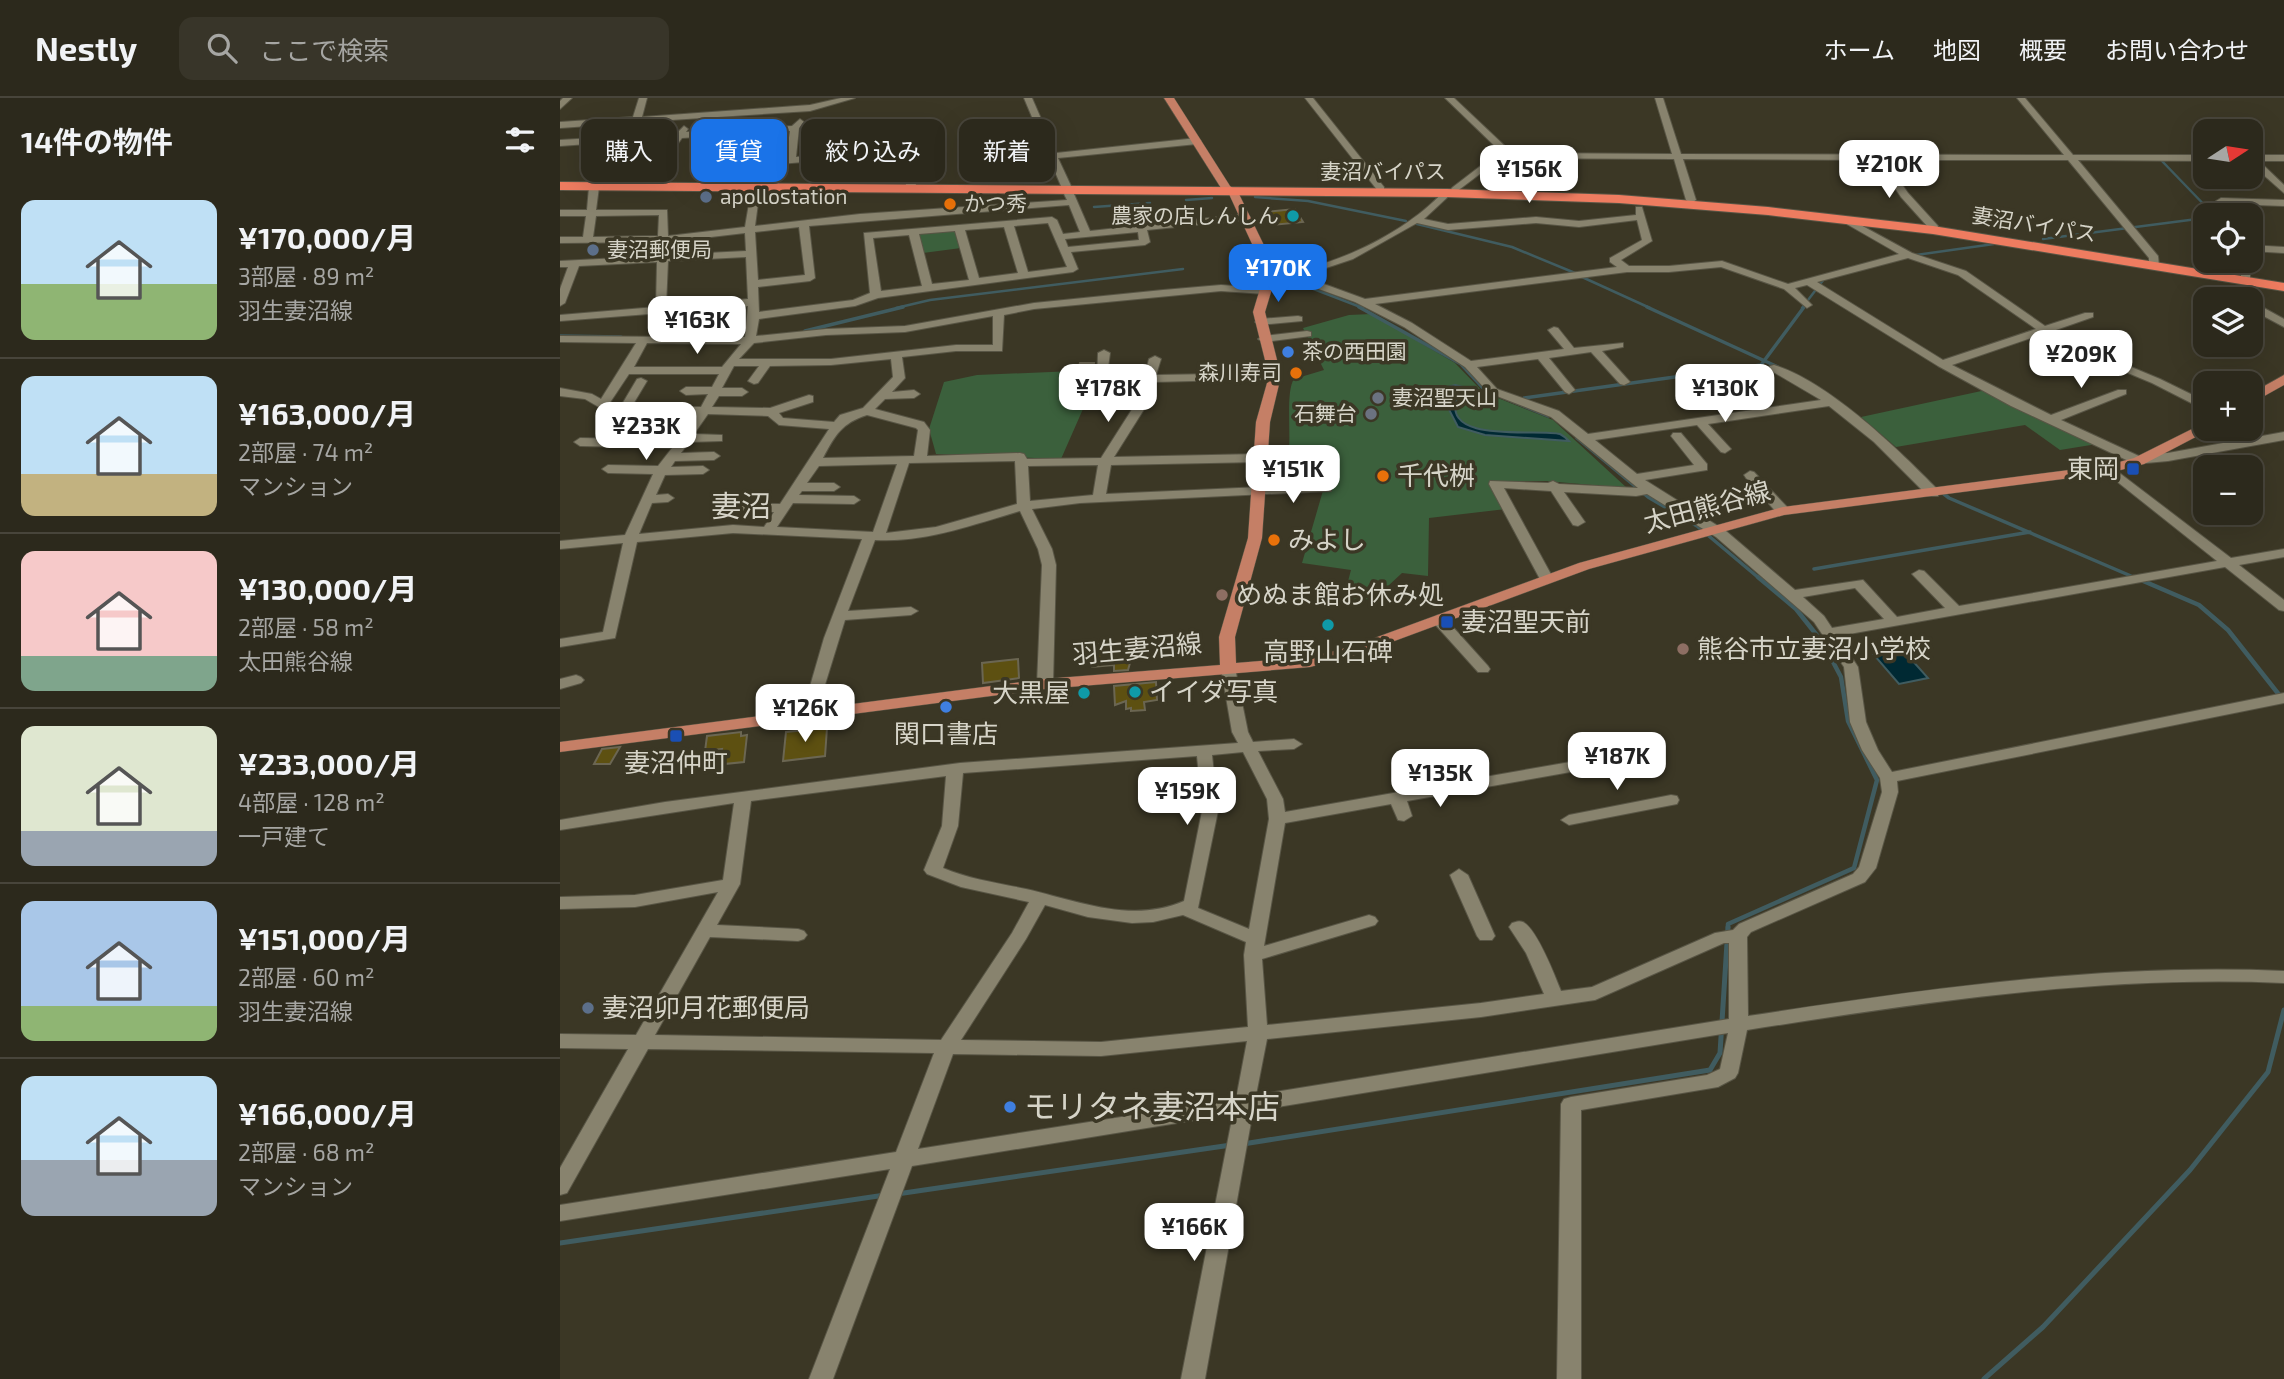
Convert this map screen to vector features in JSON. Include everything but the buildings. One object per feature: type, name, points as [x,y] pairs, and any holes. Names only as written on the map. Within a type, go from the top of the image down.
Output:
[{"type":"highway","name":"妻沼バイパス","points":[[560,184],[752,186]]},
{"type":"highway","name":"妻沼バイパス","points":[[560,184],[594,187],[911,187],[1068,193],[1381,189],[1690,200],[1933,228],[2284,284]]},
{"type":"highway","name":"妻沼バイパス","points":[[1230,190],[1451,191],[1638,201],[1933,228]]},
{"type":"highway","name":"妻沼バイパス","points":[[2155,263],[2284,284]]},
{"type":"main road","points":[[1169,98],[1230,190],[1268,261],[1270,276],[1259,312],[1275,376]]},
{"type":"main road","name":"羽生妻沼線","points":[[560,747],[1045,684],[1228,668],[1229,623],[1253,547],[1263,422],[1275,376]]},
{"type":"main road","points":[[2263,392],[2284,379]]},
{"type":"main road","name":"太田熊谷線","points":[[1228,668],[1323,660],[1546,578],[1783,512],[2109,469],[2143,459],[2193,434]]},
{"type":"street","points":[[560,106],[568,98]]},
{"type":"street","points":[[637,118],[643,98]]},
{"type":"street","points":[[560,125],[810,108],[851,98]]},
{"type":"street","points":[[1028,98],[1037,119]]},
{"type":"street","points":[[1309,98],[1381,189]]},
{"type":"street","points":[[1270,276],[1291,275],[1341,261],[1415,220],[1502,156],[1505,151],[1449,98]]},
{"type":"street","points":[[1659,98],[1690,200]]},
{"type":"street","points":[[2021,98],[2155,263]]},
{"type":"street","points":[[788,161],[791,158],[796,128],[810,108]]},
{"type":"street","points":[[646,183],[694,116]]},
{"type":"street","points":[[679,136],[796,128]]},
{"type":"street","points":[[1055,156],[1197,141]]},
{"type":"street","points":[[560,143],[581,142]]},
{"type":"street","points":[[560,643],[610,635],[631,537],[647,499],[670,457],[704,412],[728,367],[749,343],[754,316],[751,164],[903,151],[917,212],[917,230],[928,288]]},
{"type":"street","points":[[1502,156],[2193,158]]},
{"type":"street","points":[[1879,157],[1904,195],[1933,228]]},
{"type":"street","points":[[2263,158],[2284,158]]},
{"type":"street","points":[[1055,161],[1086,234]]},
{"type":"street","points":[[2263,170],[2284,190]]},
{"type":"street","points":[[588,239],[594,187]]},
{"type":"street","points":[[560,240],[664,239],[1068,193]]},
{"type":"street","points":[[1628,269],[1614,260],[1646,243],[1638,201]]},
{"type":"street","points":[[2222,203],[2284,203]]},
{"type":"street","points":[[560,213],[664,212],[661,309]]},
{"type":"street","points":[[1060,237],[1245,217]]},
{"type":"street","points":[[1415,220],[1448,227],[1536,220],[1587,223],[1641,217]]},
{"type":"street","points":[[1843,219],[1908,255],[1962,273],[2012,305],[2042,331],[2193,400]]},
{"type":"street","points":[[754,316],[855,303],[877,295],[1073,269],[1052,220],[868,235],[877,295]]},
{"type":"street","points":[[753,284],[810,278],[804,223]]},
{"type":"street","points":[[1008,223],[1024,275]]},
{"type":"street","points":[[959,227],[975,282]]},
{"type":"street","points":[[1065,250],[1145,242],[1142,228]]},
{"type":"street","points":[[2263,249],[2284,250]]},
{"type":"street","points":[[560,264],[752,254]]},
{"type":"street","points":[[1788,287],[1908,255]]},
{"type":"street","points":[[561,298],[575,263]]},
{"type":"street","points":[[1364,302],[1628,269],[1669,269],[1723,264],[1788,287],[1807,305]]},
{"type":"street","points":[[1291,275],[1364,302],[1425,335],[1469,365],[1493,391],[1555,414],[1633,478],[1643,491]]},
{"type":"street","points":[[1808,281],[1942,364],[2050,420],[2143,459],[2284,436]]},
{"type":"street","points":[[563,342],[683,340],[749,343],[826,332],[905,329],[1159,288],[1265,291]]},
{"type":"street","points":[[626,371],[896,356],[963,348],[998,349],[1004,313],[1001,298]]},
{"type":"street","points":[[560,318],[754,302]]},
{"type":"street","points":[[683,340],[694,307]]},
{"type":"street","points":[[2263,312],[2284,324]]},
{"type":"street","points":[[1942,364],[2089,315]]},
{"type":"street","points":[[1260,322],[1298,319]]},
{"type":"street","points":[[1554,330],[1571,351]]},
{"type":"street","points":[[1264,339],[1307,334]]},
{"type":"street","points":[[603,404],[643,340]]},
{"type":"street","points":[[1469,365],[1619,345]]},
{"type":"street","points":[[1594,348],[1624,382]]},
{"type":"street","points":[[1104,353],[1101,379],[1275,376]]},
{"type":"street","points":[[1541,355],[1569,390]]},
{"type":"street","points":[[867,411],[884,396],[900,375],[896,356]]},
{"type":"street","points":[[1099,497],[1105,462],[1142,403],[1155,359]]},
{"type":"street","points":[[754,381],[766,364]]},
{"type":"street","points":[[1774,368],[1831,402],[1871,434],[1933,493]]},
{"type":"street","points":[[624,410],[641,381]]},
{"type":"street","points":[[686,391],[741,392]]},
{"type":"street","points":[[560,392],[583,395],[609,409],[624,410],[771,412],[809,399]]},
{"type":"street","points":[[2050,420],[2122,392]]},
{"type":"street","points":[[884,396],[914,394]]},
{"type":"street","points":[[1587,438],[1831,402]]},
{"type":"street","points":[[769,529],[838,426],[850,414],[867,411],[920,425],[924,430],[920,458]]},
{"type":"street","points":[[771,412],[779,421],[838,426]]},
{"type":"street","points":[[1700,422],[1725,449]]},
{"type":"street","points":[[1633,478],[1673,466],[1703,467],[1677,436]]},
{"type":"street","points":[[580,442],[718,438]]},
{"type":"street","points":[[670,457],[714,456]]},
{"type":"street","points":[[815,462],[1020,457],[1024,506],[1040,537],[1049,565],[1045,684]]},
{"type":"street","points":[[1021,462],[1259,458]]},
{"type":"street","points":[[810,714],[839,616],[904,461]]},
{"type":"street","points":[[2109,469],[2284,607]]},
{"type":"street","points":[[608,470],[703,470]]},
{"type":"street","points":[[1750,475],[1783,512]]},
{"type":"street","points":[[1546,578],[1495,484],[1643,491],[1715,529],[1793,595],[1830,633],[1850,667],[1858,722],[1888,778],[1891,792],[1867,868],[1858,878],[1745,928],[1738,936],[1738,1023],[1735,1053],[1728,1073],[1711,1082],[1571,1104],[1569,1379]]},
{"type":"street","points":[[1553,485],[1578,522]]},
{"type":"street","points":[[729,507],[791,498],[834,487]]},
{"type":"street","points":[[560,545],[698,531],[769,529],[920,535],[1024,506],[1099,497],[1326,488]]},
{"type":"street","points":[[647,499],[668,498]]},
{"type":"street","points":[[791,498],[855,500]]},
{"type":"street","points":[[1830,633],[2284,553]]},
{"type":"street","points":[[1919,574],[1955,610]]},
{"type":"street","points":[[1793,595],[1858,583],[1893,621]]},
{"type":"street","points":[[839,616],[911,611]]},
{"type":"street","points":[[1438,619],[1483,669]]},
{"type":"street","points":[[1194,1379],[1258,1033],[1254,947],[1277,819],[1275,799],[1240,732],[1228,668]]},
{"type":"street","points":[[560,684],[576,680]]},
{"type":"street","points":[[1888,778],[2284,698]]},
{"type":"street","points":[[560,825],[743,796],[960,768],[1294,744]]},
{"type":"street","points":[[960,768],[954,772],[950,826],[933,870],[965,884],[1115,916],[1158,915],[1181,912],[1192,904],[1210,811],[1204,750]]},
{"type":"street","points":[[1277,819],[1593,763]]},
{"type":"street","points":[[560,1187],[731,884],[743,796]]},
{"type":"street","points":[[1397,797],[1404,816]]},
{"type":"street","points":[[1569,820],[1671,800]]},
{"type":"street","points":[[1459,875],[1486,936]]},
{"type":"street","points":[[560,903],[635,901],[731,884]]},
{"type":"street","points":[[821,1379],[946,1047],[1020,935],[1040,898]]},
{"type":"street","points":[[1185,909],[1254,947],[1369,921]]},
{"type":"street","points":[[1518,927],[1535,952],[1555,999]]},
{"type":"street","points":[[705,931],[798,936]]},
{"type":"street","points":[[560,1041],[1101,1049],[1481,1010],[1595,993],[1721,937],[1738,936]]},
{"type":"street","points":[[560,1213],[1246,1105],[1738,1023],[1955,993],[2081,979],[2163,975],[2284,978]]},
{"type":"green space","points":[[956,229],[961,248],[923,253],[917,232]]},
{"type":"green space","points":[[1371,314],[1455,363],[1483,392],[1553,420],[1627,488],[1546,481],[1492,481],[1506,509],[1429,518],[1428,576],[1402,573],[1374,599],[1343,600],[1351,570],[1302,563],[1331,463],[1288,459],[1290,394],[1294,379],[1324,370],[1303,328],[1349,315]]},
{"type":"green space","points":[[1074,371],[1065,408],[1083,409],[1061,459],[936,454],[929,429],[944,382],[977,375]]},
{"type":"green space","points":[[1986,390],[2097,444],[2060,450],[2025,425],[1896,447],[1861,417]]},
{"type":"water","points":[[1455,385],[1467,388],[1457,398],[1456,413],[1464,423],[1495,431],[1560,434],[1569,441],[1485,435],[1458,427],[1442,396],[1447,387]]},
{"type":"water","points":[[1903,650],[1928,678],[1899,684],[1874,655]]},
{"type":"waterway","points":[[2166,160],[2161,160],[2202,203]]},
{"type":"waterway","points":[[1255,197],[1308,201],[1406,221]]},
{"type":"waterway","points":[[1186,200],[1212,198]]},
{"type":"waterway","points":[[1094,207],[1150,203]]},
{"type":"waterway","points":[[2043,239],[2193,220]]},
{"type":"waterway","points":[[1417,224],[1512,247],[1575,273]]},
{"type":"waterway","points":[[1916,255],[1994,244]]},
{"type":"waterway","points":[[896,308],[930,300],[1183,269]]},
{"type":"waterway","points":[[1582,277],[1650,308]]},
{"type":"waterway","points":[[1285,278],[1363,308]]},
{"type":"waterway","points":[[1802,308],[1824,279]]},
{"type":"waterway","points":[[805,331],[903,307]]},
{"type":"waterway","points":[[1359,307],[1461,364],[1485,390],[1548,416]]},
{"type":"waterway","points":[[1647,307],[1764,361]]},
{"type":"waterway","points":[[1764,361],[1804,307]]},
{"type":"waterway","points":[[560,336],[621,337]]},
{"type":"waterway","points":[[1524,398],[1761,365],[1764,361]]},
{"type":"waterway","points":[[1764,361],[1778,367]]},
{"type":"waterway","points":[[1577,438],[1648,497],[1697,526],[1760,579]]},
{"type":"waterway","points":[[1940,491],[1949,498],[2029,532]]},
{"type":"waterway","points":[[1814,569],[2029,532]]},
{"type":"waterway","points":[[2029,532],[2138,579]]},
{"type":"waterway","points":[[1728,927],[1728,924],[1854,868],[1877,780],[1848,721],[1841,677],[1823,643],[1796,609],[1758,577]]},
{"type":"waterway","points":[[2134,577],[2199,605],[2228,630],[2284,701]]},
{"type":"waterway","points":[[1243,1144],[1710,1070],[1720,1053],[1728,927]]},
{"type":"waterway","points":[[1984,1379],[2043,1327],[2190,1170],[2268,1072],[2284,1010]]},
{"type":"waterway","points":[[897,1194],[1231,1145]]},
{"type":"waterway","points":[[560,1243],[885,1195]]},
{"type":"place","name":"apollostation","points":[[706,197]]},
{"type":"place","name":"かつ秀","points":[[950,204]]},
{"type":"place","name":"農家の店しんしん","points":[[1293,216]]},
{"type":"place","name":"妻沼郵便局","points":[[593,250]]},
{"type":"place","name":"茶の西田園","points":[[1288,352]]},
{"type":"place","name":"森川寿司","points":[[1296,373]]},
{"type":"place","name":"妻沼聖天山","points":[[1378,398]]},
{"type":"place","name":"石舞台","points":[[1371,414]]},
{"type":"place","name":"東岡","points":[[2133,469]]},
{"type":"place","name":"千代桝","points":[[1383,476]]},
{"type":"place","name":"みよし","points":[[1274,540]]},
{"type":"place","name":"めぬま館お休み処","points":[[1222,595]]},
{"type":"place","name":"妻沼聖天前","points":[[1447,622]]},
{"type":"place","name":"高野山石碑","points":[[1328,625]]},
{"type":"place","name":"熊谷市立妻沼小学校","points":[[1683,649]]},
{"type":"place","name":"イイダ写真","points":[[1135,692]]},
{"type":"place","name":"大黒屋","points":[[1084,693]]},
{"type":"place","name":"関口書店","points":[[946,707]]},
{"type":"place","name":"妻沼仲町","points":[[676,736]]},
{"type":"place","name":"妻沼卯月花郵便局","points":[[588,1008]]},
{"type":"place","name":"モリタネ妻沼本店","points":[[1010,1107]]},
{"type":"district","name":"妻沼","points":[[741,507]]}]
